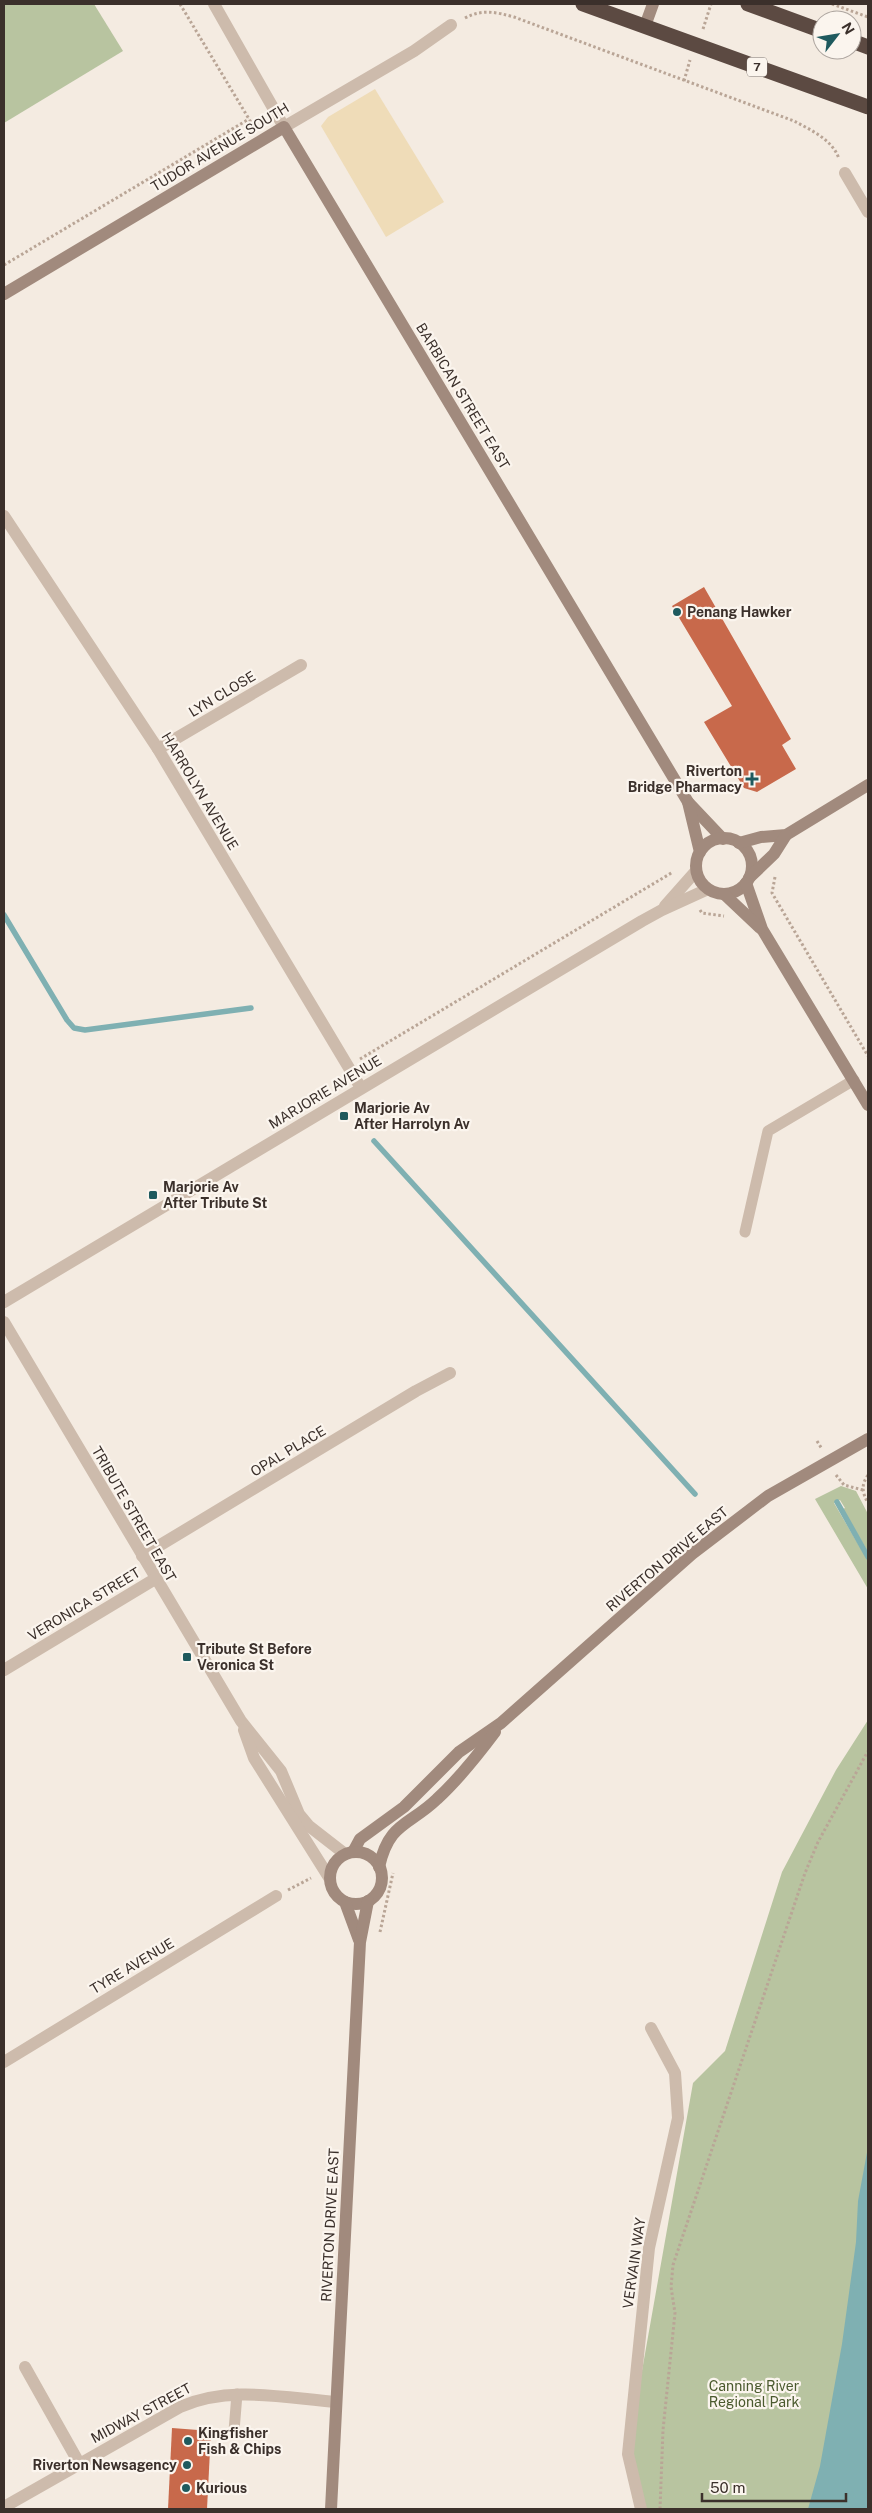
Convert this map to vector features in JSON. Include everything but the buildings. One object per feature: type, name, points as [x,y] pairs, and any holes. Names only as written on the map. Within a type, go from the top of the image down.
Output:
[{"type":"highway","name":"7","points":[[583,4],[610,8],[645,26],[868,107]]},
{"type":"highway","points":[[748,4],[812,26]]},
{"type":"street","name":"BARBICAN STREET EAST","points":[[214,4],[284,127],[688,802],[723,839]]},
{"type":"street","points":[[645,26],[652,4]]},
{"type":"street","name":"TUDOR AVENUE SOUTH","points":[[4,294],[414,51],[451,25]]},
{"type":"street","points":[[845,173],[868,212]]},
{"type":"street","name":"HARROLYN AVENUE","points":[[4,516],[158,749],[361,1088]]},
{"type":"street","name":"LYN CLOSE","points":[[158,749],[301,665]]},
{"type":"street","points":[[696,871],[698,878],[708,889],[724,894],[732,893],[774,854],[786,835],[868,785]]},
{"type":"street","name":"BARBICAN STREET EAST","points":[[688,802],[700,852]]},
{"type":"street","points":[[738,843],[761,837],[786,835]]},
{"type":"street","points":[[700,852],[710,842],[723,839],[738,843],[744,848],[751,862],[748,880],[762,929],[868,1105]]},
{"type":"street","name":"MARJORIE AVENUE","points":[[662,910],[696,871],[700,852]]},
{"type":"street","name":"MARJORIE AVENUE","points":[[4,1302],[662,910],[708,889]]},
{"type":"street","points":[[724,894],[762,929]]},
{"type":"street","name":"TRIBUTE STREET EAST","points":[[4,1322],[241,1721],[281,1771],[299,1814],[309,1826],[349,1853]]},
{"type":"street","name":"OPAL PLACE","points":[[142,1556],[416,1391],[450,1373]]},
{"type":"street","name":"RIVERTON DRIVE EAST","points":[[360,1942],[345,1902],[331,1884],[333,1864],[349,1853],[360,1839],[404,1807],[459,1752],[501,1724],[692,1554],[735,1519],[795,1480],[867,1444]]},
{"type":"street","name":"VERONICA STREET","points":[[4,1670],[155,1579]]},
{"type":"street","name":"TRIBUTE STREET EAST","points":[[241,1721],[254,1758],[331,1884]]},
{"type":"street","name":"RIVERTON DRIVE EAST","points":[[331,2509],[360,1942],[368,1901],[374,1896],[381,1883],[379,1867],[383,1848],[400,1826],[436,1801],[468,1768],[501,1724]]},
{"type":"street","points":[[349,1853],[368,1855],[379,1867]]},
{"type":"street","name":"TYRE AVENUE","points":[[4,2062],[276,1896]]},
{"type":"street","points":[[345,1902],[361,1904],[368,1901]]},
{"type":"street","name":"VERVAIN WAY","points":[[641,2509],[628,2454],[649,2248],[678,2118],[675,2073],[651,2028]]},
{"type":"street","points":[[25,2367],[79,2463]]},
{"type":"street","name":"MIDWAY STREET","points":[[4,2507],[180,2406],[206,2396],[237,2394],[336,2402]]},
{"type":"lane","points":[[745,1232],[768,1131],[854,1080]]},
{"type":"lane","points":[[234,2431],[237,2394]]},
{"type":"path","points":[[180,4],[262,140]]},
{"type":"path","points":[[832,4],[868,17]]},
{"type":"path","points":[[451,25],[476,12],[496,12],[514,17],[794,121],[814,132],[836,150],[845,173]]},
{"type":"path","points":[[684,81],[691,59]]},
{"type":"path","points":[[4,265],[250,119]]},
{"type":"path","points":[[358,1060],[678,869],[675,875]]},
{"type":"path","points":[[778,872],[773,880],[772,893],[868,1056]]},
{"type":"path","points":[[698,908],[702,913],[729,917]]},
{"type":"path","points":[[868,1475],[862,1490],[868,1503]]},
{"type":"path","points":[[660,2509],[663,2430],[675,2314],[671,2287],[673,2265],[802,1881],[818,1842],[868,1751]]},
{"type":"path","points":[[380,1932],[394,1871]]},
{"type":"path","points":[[276,1896],[315,1876],[331,1884]]},
{"type":"green space","points":[[4,4],[94,4],[123,51],[4,123]]},
{"type":"green space","points":[[841,1486],[856,1491],[868,1514],[868,1552],[843,1509],[845,1508],[840,1500],[834,1503],[868,1561],[868,1589],[815,1499]]},
{"type":"green space","name":"Canning River Regional Park","points":[[868,1720],[868,2509],[644,2509],[629,2444],[693,2083],[725,2051],[782,1872],[836,1770]]},
{"type":"sand","points":[[375,89],[444,202],[386,237],[321,126],[328,117]]},
{"type":"water","points":[[868,2147],[868,2509],[808,2509],[820,2466],[842,2344],[856,2242],[858,2201]]},
{"type":"waterway","points":[[4,915],[67,1020],[74,1028],[85,1030],[251,1008]]},
{"type":"waterway","points":[[374,1141],[695,1494]]},
{"type":"waterway","points":[[837,1502],[868,1557]]},
{"type":"place","name":"Penang Hawker","points":[[677,612]]},
{"type":"place","name":"Riverton Bridge Pharmacy","points":[[752,779]]},
{"type":"place","name":"Marjorie Av After Harrolyn Av","points":[[344,1116]]},
{"type":"place","name":"Marjorie Av After Tribute St","points":[[153,1195]]},
{"type":"place","name":"Tribute St Before Veronica St","points":[[187,1657]]},
{"type":"place","name":"Kingfisher Fish & Chips","points":[[188,2441]]},
{"type":"place","name":"Riverton Newsagency","points":[[187,2465]]},
{"type":"place","name":"Kurious","points":[[186,2488]]}]
